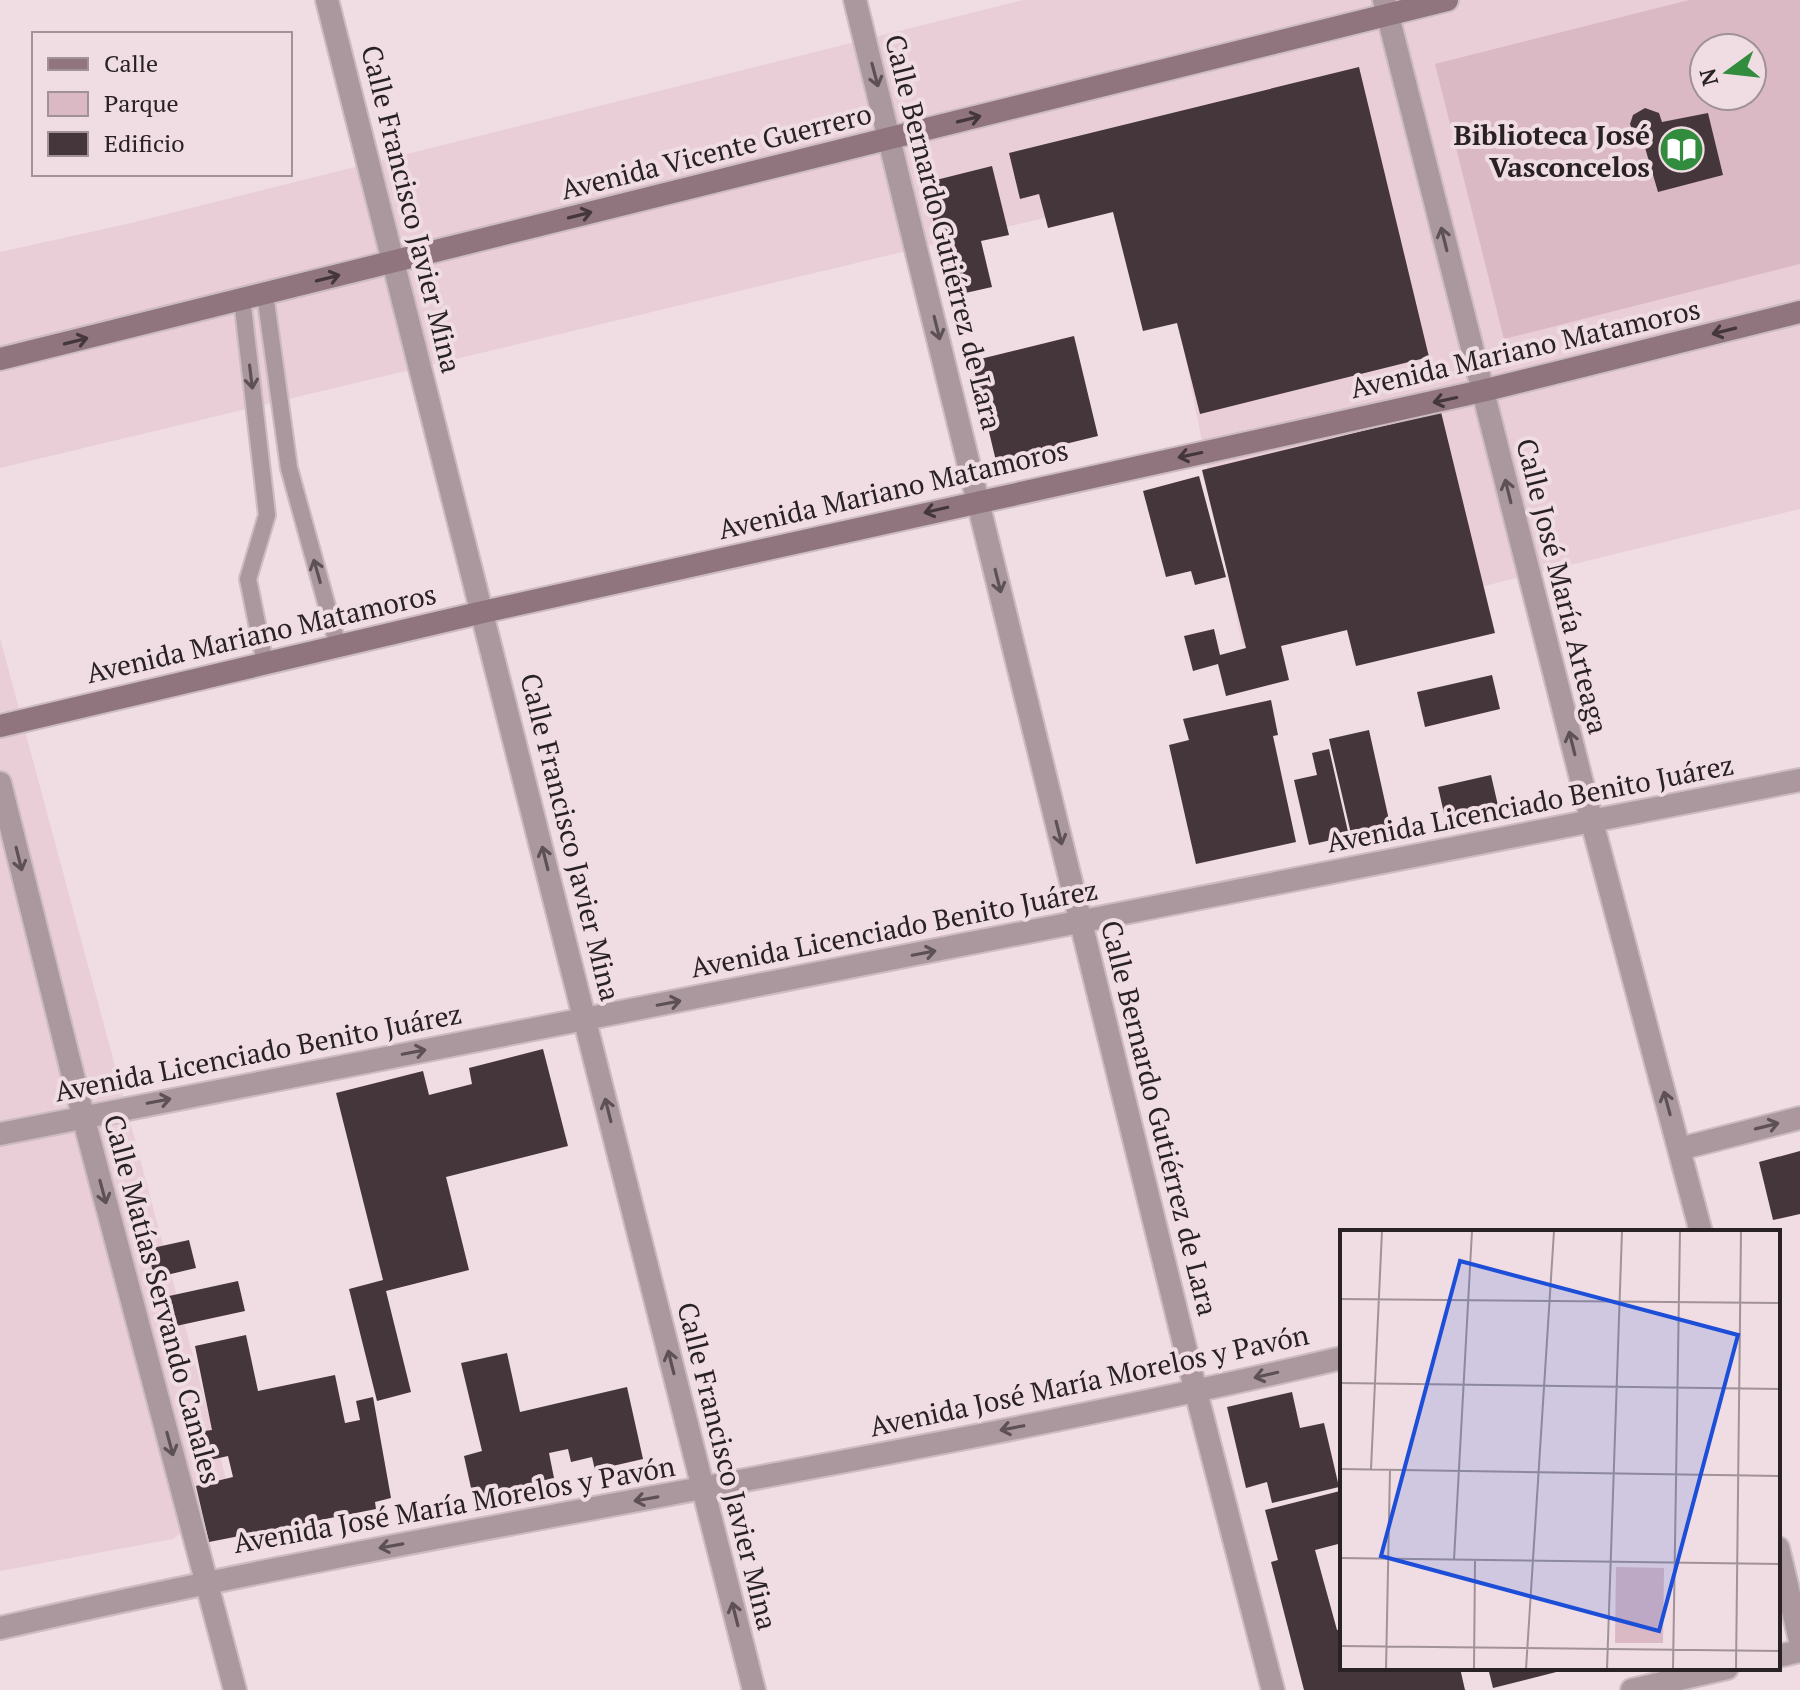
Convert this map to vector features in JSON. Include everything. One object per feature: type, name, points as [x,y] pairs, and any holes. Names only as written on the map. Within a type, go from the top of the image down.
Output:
[{"type":"main road","name":"Avenida Vicente Guerrero","points":[[0,359],[892,138],[1386,7],[1447,0]]},
{"type":"main road","name":"Avenida Mariano Matamoros","points":[[0,726],[483,612],[1482,391],[1800,312]]},
{"type":"street","name":"Calle Francisco Javier Mina","points":[[327,0],[754,1690]]},
{"type":"street","name":"Calle Bernardo Gutiérrez de Lara","points":[[855,0],[892,138],[1196,1392],[1273,1690]]},
{"type":"street","name":"Calle José María Arteaga","points":[[1386,7],[1592,822],[1700,1230]]},
{"type":"street","name":"Avenida Licenciado Benito Juárez","points":[[0,1134],[1800,780]]},
{"type":"street","name":"Calle Matías Servando Canales","points":[[0,783],[83,1116],[235,1690]]},
{"type":"street","points":[[1679,1149],[1800,1118]]},
{"type":"street","name":"Avenida José María Morelos y Pavón","points":[[0,1628],[206,1580],[703,1489],[1196,1392],[1340,1358]]},
{"type":"street","points":[[1780,1556],[1800,1640]]},
{"type":"street","points":[[1780,1656],[1800,1651]]},
{"type":"street","points":[[1632,1690],[1718,1670]]},
{"type":"lane","points":[[265,294],[289,468],[338,646]]},
{"type":"lane","points":[[242,299],[267,515],[248,579],[265,663]]},
{"type":"shaded area","points":[[1023,0],[1800,0],[1800,509],[1242,645],[1153,192],[0,468],[0,252],[127,224]]},
{"type":"shaded area","points":[[0,638],[230,1494],[173,1539],[0,1571]]},
{"type":"green space","points":[[1689,0],[1800,0],[1800,264],[1504,339],[1435,64]]},
{"type":"building","points":[[1359,67],[1429,357],[1200,414],[1177,323],[1143,331],[1113,212],[1048,228],[1039,194],[1020,199],[1009,153]]},
{"type":"building","name":"Biblioteca José Vasconcelos","points":[[1645,108],[1659,113],[1662,122],[1708,113],[1723,175],[1658,192],[1639,127],[1632,129],[1630,124],[1633,115]]},
{"type":"building","points":[[992,166],[1009,235],[981,241],[992,287],[952,296],[924,183]]},
{"type":"building","points":[[1074,336],[1098,436],[996,461],[972,361]]},
{"type":"building","points":[[1441,412],[1495,633],[1356,666],[1347,630],[1281,646],[1289,680],[1226,696],[1218,664],[1193,671],[1184,636],[1214,629],[1220,655],[1246,648],[1202,470]]},
{"type":"building","points":[[1199,476],[1226,577],[1195,585],[1191,571],[1166,577],[1143,491]]},
{"type":"building","points":[[1492,675],[1500,709],[1425,727],[1417,692]]},
{"type":"building","points":[[1271,700],[1278,735],[1273,736],[1296,842],[1196,864],[1169,745],[1189,740],[1183,719]]},
{"type":"building","points":[[1369,730],[1391,829],[1352,838],[1329,739]]},
{"type":"building","points":[[1329,749],[1349,836],[1309,845],[1294,780],[1317,775],[1312,753]]},
{"type":"building","points":[[1491,775],[1499,810],[1446,822],[1438,787]]},
{"type":"building","points":[[543,1049],[568,1146],[446,1177],[469,1270],[386,1291],[411,1392],[377,1401],[349,1289],[383,1280],[336,1093],[423,1071],[429,1095],[472,1084],[469,1068]]},
{"type":"building","points":[[1800,1151],[1800,1214],[1773,1220],[1759,1162]]},
{"type":"building","points":[[189,1240],[196,1268],[154,1278],[148,1249]]},
{"type":"building","points":[[238,1281],[245,1311],[176,1326],[169,1296]]},
{"type":"building","points":[[246,1335],[258,1391],[335,1375],[345,1423],[360,1420],[356,1401],[373,1397],[391,1498],[375,1502],[376,1509],[209,1542],[196,1486],[233,1477],[228,1456],[210,1460],[204,1431],[212,1430],[195,1346]]},
{"type":"building","points":[[507,1353],[520,1412],[627,1387],[643,1459],[595,1470],[592,1457],[571,1462],[568,1449],[549,1453],[554,1478],[473,1497],[464,1456],[482,1451],[461,1363]]},
{"type":"building","points":[[1292,1392],[1300,1428],[1324,1423],[1339,1487],[1272,1503],[1267,1482],[1246,1488],[1227,1407]]},
{"type":"building","points":[[1340,1491],[1340,1544],[1315,1550],[1337,1630],[1340,1629],[1340,1670],[1460,1670],[1465,1690],[1304,1690],[1271,1562],[1278,1560],[1265,1510]]},
{"type":"building","points":[[1488,1670],[1564,1670],[1493,1688]]},
{"type":"place","name":"Biblioteca José Vasconcelos","points":[[1681,150]]}]
